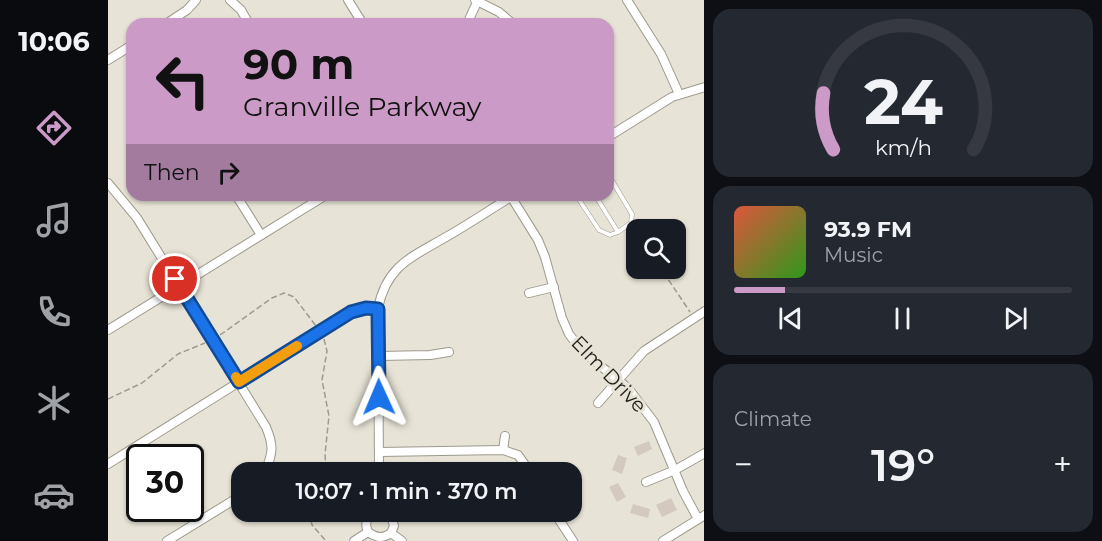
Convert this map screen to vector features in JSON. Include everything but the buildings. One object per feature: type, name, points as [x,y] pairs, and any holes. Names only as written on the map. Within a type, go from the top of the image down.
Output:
[{"type":"street","points":[[175,18],[188,10],[196,0]]},
{"type":"street","points":[[230,0],[245,18]]},
{"type":"street","points":[[348,0],[359,18]]},
{"type":"street","points":[[470,18],[477,0],[506,18]]},
{"type":"street","points":[[627,0],[661,54],[679,94]]},
{"type":"street","points":[[108,60],[126,49]]},
{"type":"street","points":[[614,133],[679,94],[704,87]]},
{"type":"street","points":[[108,183],[137,219],[266,427],[272,442],[270,462]]},
{"type":"street","points":[[240,201],[261,235]]},
{"type":"street","points":[[108,330],[316,201]]},
{"type":"street","points":[[380,462],[378,309],[382,294],[389,280],[404,261],[503,201]]},
{"type":"street","name":"Elm Drive","points":[[514,201],[538,240],[564,324],[571,338],[586,354],[633,394],[654,422],[683,491],[701,517]]},
{"type":"street","points":[[529,293],[554,287]]},
{"type":"street","points":[[108,464],[351,312],[366,308],[378,309]]},
{"type":"street","points":[[598,404],[644,351],[704,312]]},
{"type":"street","points":[[379,356],[430,355],[449,352]]},
{"type":"street","points":[[503,450],[506,436]]},
{"type":"street","points":[[380,452],[503,450],[518,455],[523,462]]},
{"type":"street","points":[[646,482],[675,470],[704,454]]},
{"type":"street","points":[[167,541],[231,502]]},
{"type":"street","points":[[663,541],[701,517]]},
{"type":"street","points":[[366,522],[368,532],[375,537],[385,537],[391,533],[393,522]]},
{"type":"street","points":[[561,522],[573,541]]},
{"type":"street","points":[[354,541],[368,532]]},
{"type":"street","points":[[391,533],[402,541]]},
{"type":"lane","points":[[580,201],[601,232],[610,235],[618,232],[631,223],[633,216],[614,184]]},
{"type":"lane","points":[[598,201],[618,232]]},
{"type":"path","points":[[668,279],[692,315]]},
{"type":"path","points":[[216,337],[272,298],[284,293],[294,297],[318,329]]},
{"type":"path","points":[[322,335],[327,348],[322,380],[329,416],[325,462]]},
{"type":"path","points":[[108,399],[142,383],[178,354],[210,341]]},
{"type":"path","points":[[311,522],[326,541]]},
{"type":"slow traffic","points":[[236,377],[239,382],[297,346]]},
{"type":"route","points":[[175,279],[239,382],[351,312],[366,308],[378,309],[379,397]]}]
